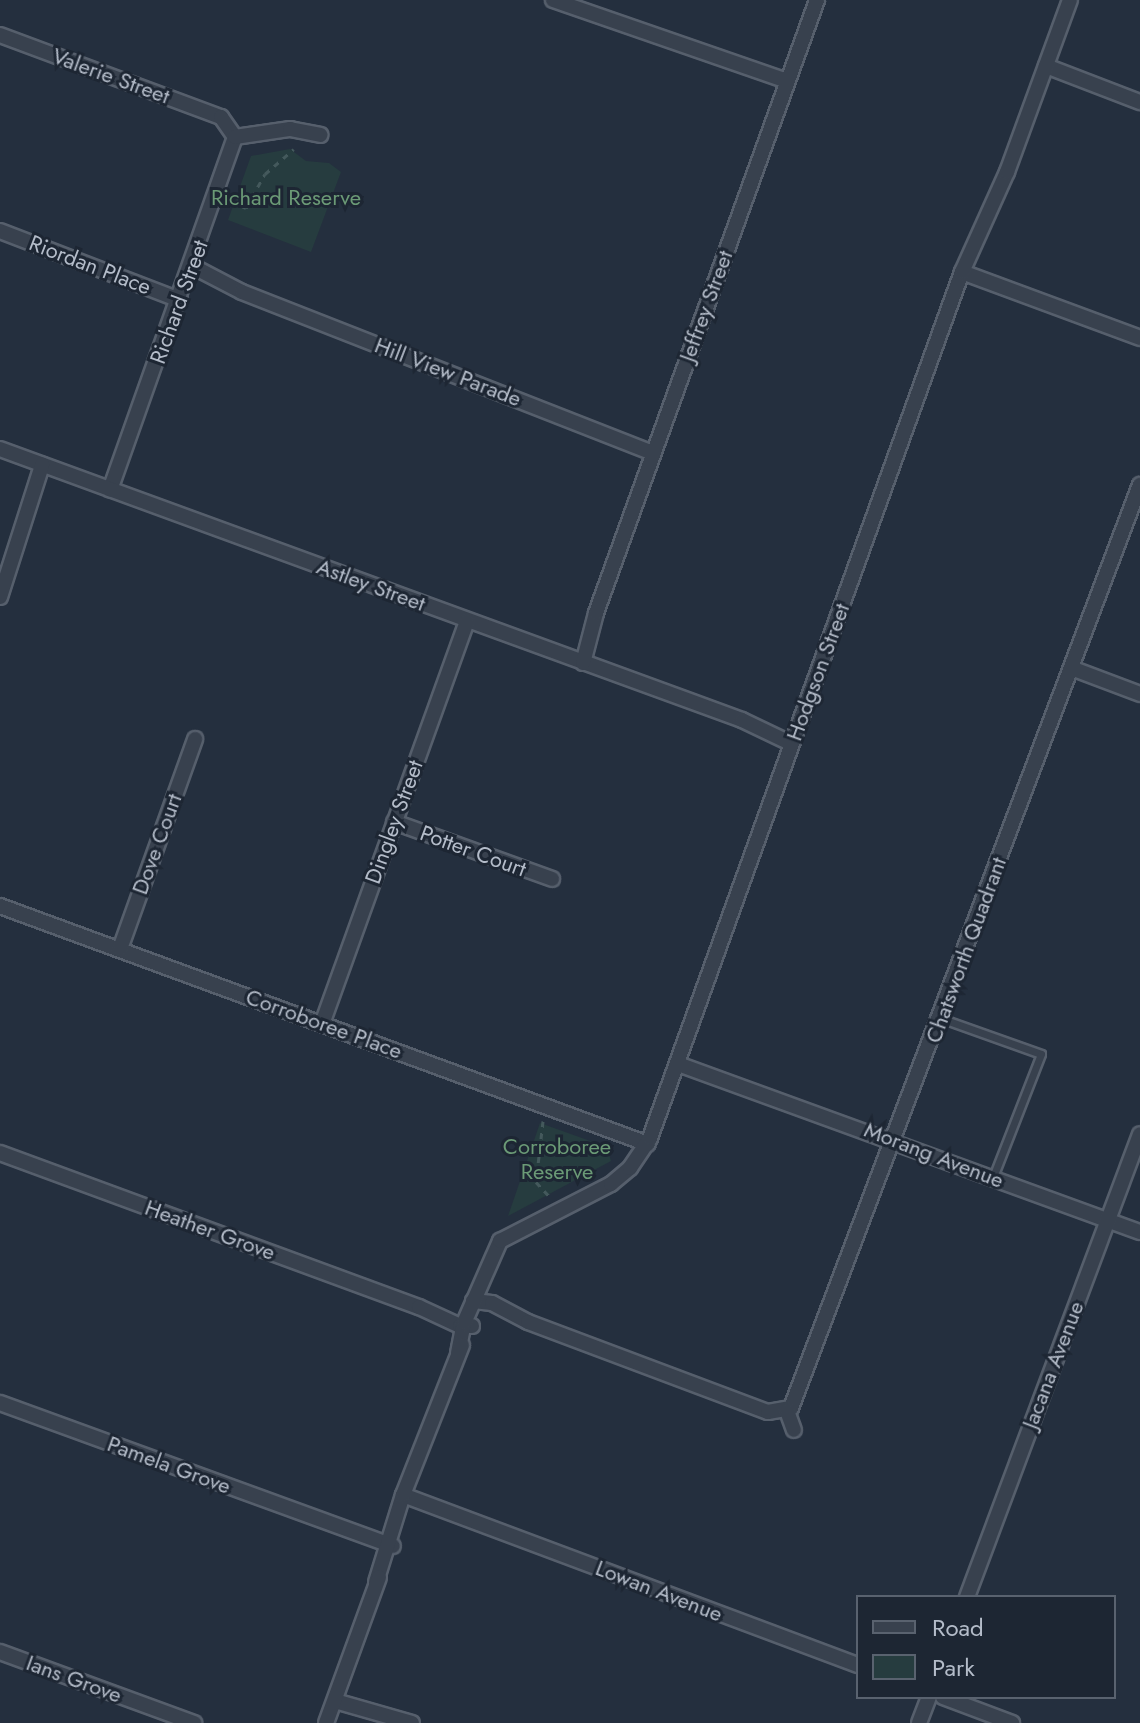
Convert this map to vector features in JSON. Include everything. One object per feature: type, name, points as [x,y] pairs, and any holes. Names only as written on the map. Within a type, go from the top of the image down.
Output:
[{"type":"street","name":"Jeffrey Street","points":[[578,661],[817,0]]},
{"type":"street","name":"Hodgson Street","points":[[326,1723],[388,1545],[408,1497],[466,1324],[505,1237],[611,1184],[648,1144],[962,272],[1070,0]]},
{"type":"street","points":[[556,1],[785,86]]},
{"type":"street","name":"Valerie Street","points":[[0,35],[221,117],[235,137]]},
{"type":"street","points":[[1046,66],[1140,102]]},
{"type":"street","points":[[235,137],[290,129],[320,135]]},
{"type":"street","name":"Richard Street","points":[[110,490],[190,272],[235,137]]},
{"type":"street","name":"Riordan Place","points":[[0,231],[180,300]]},
{"type":"street","name":"Hill View Parade","points":[[190,272],[653,453]]},
{"type":"street","points":[[962,272],[1140,338]]},
{"type":"street","name":"Astley Street","points":[[0,449],[794,739]]},
{"type":"street","points":[[0,597],[47,467]]},
{"type":"street","name":"Chatsworth Quadrant","points":[[787,1411],[800,1395],[1140,485]]},
{"type":"street","name":"Dingley Street","points":[[322,1024],[467,621]]},
{"type":"street","points":[[1071,668],[1140,694]]},
{"type":"street","name":"Dove Court","points":[[120,949],[195,739]]},
{"type":"street","name":"Potter Court","points":[[394,822],[552,879]]},
{"type":"street","name":"Corroboree Place","points":[[0,906],[648,1144]]},
{"type":"street","name":"Morang Avenue","points":[[679,1059],[1140,1232]]},
{"type":"street","name":"Jacana Avenue","points":[[968,1595],[1140,1134]]},
{"type":"street","name":"Heather Grove","points":[[0,1153],[466,1324]]},
{"type":"street","points":[[478,1303],[768,1412],[787,1411],[794,1430]]},
{"type":"street","name":"Pamela Grove","points":[[0,1403],[388,1545]]},
{"type":"street","name":"Lowan Avenue","points":[[408,1497],[856,1664]]},
{"type":"street","name":"Ians Grove","points":[[0,1652],[194,1723]]},
{"type":"street","points":[[337,1694],[412,1723]]},
{"type":"street","points":[[919,1723],[928,1699]]},
{"type":"street","points":[[948,1699],[1012,1723]]},
{"type":"lane","points":[[940,1018],[1041,1054],[993,1177]]},
{"type":"path","points":[[232,202],[246,208],[265,174],[294,149]]},
{"type":"path","points":[[543,1121],[536,1182],[550,1197]]},
{"type":"green space","name":"Richard Reserve","points":[[290,149],[306,161],[329,163],[341,172],[311,252],[228,220],[251,156]]},
{"type":"green space","name":"Corroboree Reserve","points":[[540,1123],[607,1147],[611,1161],[508,1216]]}]
